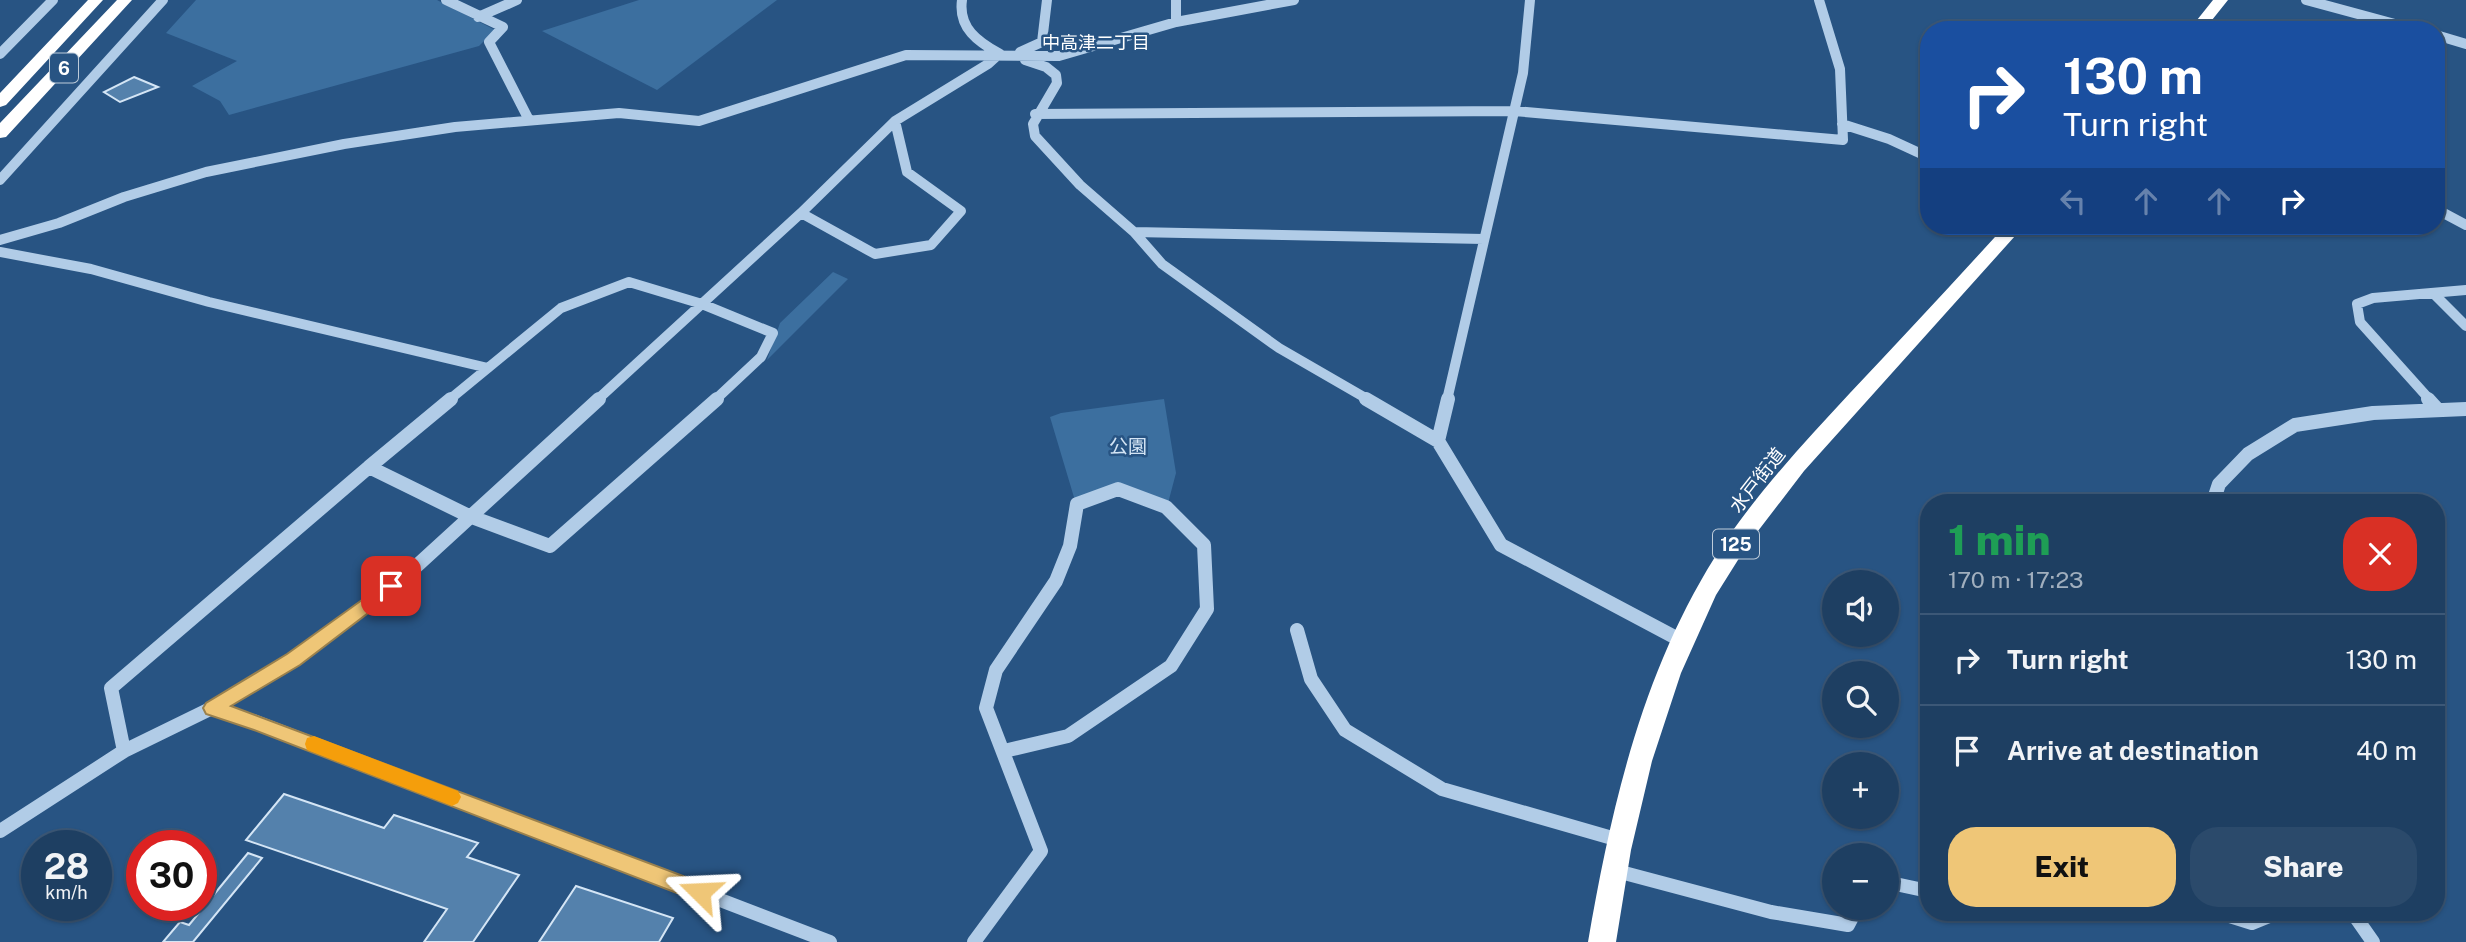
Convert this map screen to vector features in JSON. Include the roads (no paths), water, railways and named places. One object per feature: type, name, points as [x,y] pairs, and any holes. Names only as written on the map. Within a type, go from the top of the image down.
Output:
[{"type":"highway","name":"6","points":[[0,102],[96,0]]},
{"type":"highway","name":"6","points":[[0,134],[125,0]]},
{"type":"highway","points":[[2204,21],[2221,0]]},
{"type":"highway","name":"水戸街道","points":[[1602,942],[1619,840],[1645,737],[1682,641],[1709,588],[1734,547],[1787,476],[2007,235]]},
{"type":"street","points":[[0,54],[53,0]]},
{"type":"street","points":[[0,180],[163,0]]},
{"type":"street","points":[[446,0],[503,27],[489,43],[529,120]]},
{"type":"street","points":[[478,17],[517,0]]},
{"type":"street","points":[[962,0],[960,8],[969,34],[999,54],[1045,65],[1055,71],[1058,79],[1056,90],[1035,114],[1031,127],[1035,136],[1080,185],[1134,232],[1162,264],[1279,348],[1438,441],[1501,545],[1682,641]]},
{"type":"street","points":[[1016,54],[1042,42],[1047,0]]},
{"type":"street","points":[[1176,0],[1176,22]]},
{"type":"street","points":[[0,240],[59,223],[124,197],[206,172],[344,144],[455,127],[620,113],[699,121],[906,55],[1059,55],[1176,22],[1294,0]]},
{"type":"street","points":[[1438,441],[1523,74],[1530,0]]},
{"type":"street","points":[[1035,114],[1514,111],[1843,140],[1840,69],[1819,0]]},
{"type":"street","points":[[2306,0],[2384,21]]},
{"type":"street","points":[[2445,38],[2466,44]]},
{"type":"street","points":[[0,831],[124,751],[212,708],[294,660],[410,572],[801,214],[895,121],[988,64],[999,54]]},
{"type":"street","points":[[801,214],[875,254],[931,245],[961,211],[908,172],[895,121]]},
{"type":"street","points":[[1842,124],[1889,139],[1920,153]]},
{"type":"street","points":[[2445,214],[2466,225]]},
{"type":"street","points":[[1134,232],[1484,239]]},
{"type":"street","points":[[0,252],[91,269],[209,302],[488,369]]},
{"type":"street","points":[[124,751],[111,688],[369,467],[561,308],[629,282],[702,304],[772,333],[761,357],[682,432],[550,546],[469,516],[369,467]]},
{"type":"street","points":[[2438,410],[2360,322],[2357,304],[2373,298],[2466,290]]},
{"type":"street","points":[[2433,293],[2466,326]]},
{"type":"street","points":[[2216,494],[2219,484],[2248,454],[2295,425],[2373,413],[2466,409]]},
{"type":"street","points":[[974,942],[1041,851],[986,708],[996,670],[1056,580],[1070,547],[1077,504],[1118,489],[1166,507],[1204,545],[1208,609],[1171,666],[1068,736],[1004,751]]},
{"type":"street","points":[[1297,630],[1311,679],[1345,730],[1442,789],[1619,840]]},
{"type":"street","points":[[212,708],[269,727],[830,942]]},
{"type":"street","points":[[1613,870],[1771,912],[1848,925],[1851,920]]},
{"type":"street","points":[[1899,885],[1920,889]]},
{"type":"street","points":[[2359,921],[2373,942]]},
{"type":"district","name":"中高津二丁目","points":[[1096,42]]},
{"type":"park label","name":"公園","points":[[1128,446]]}]
